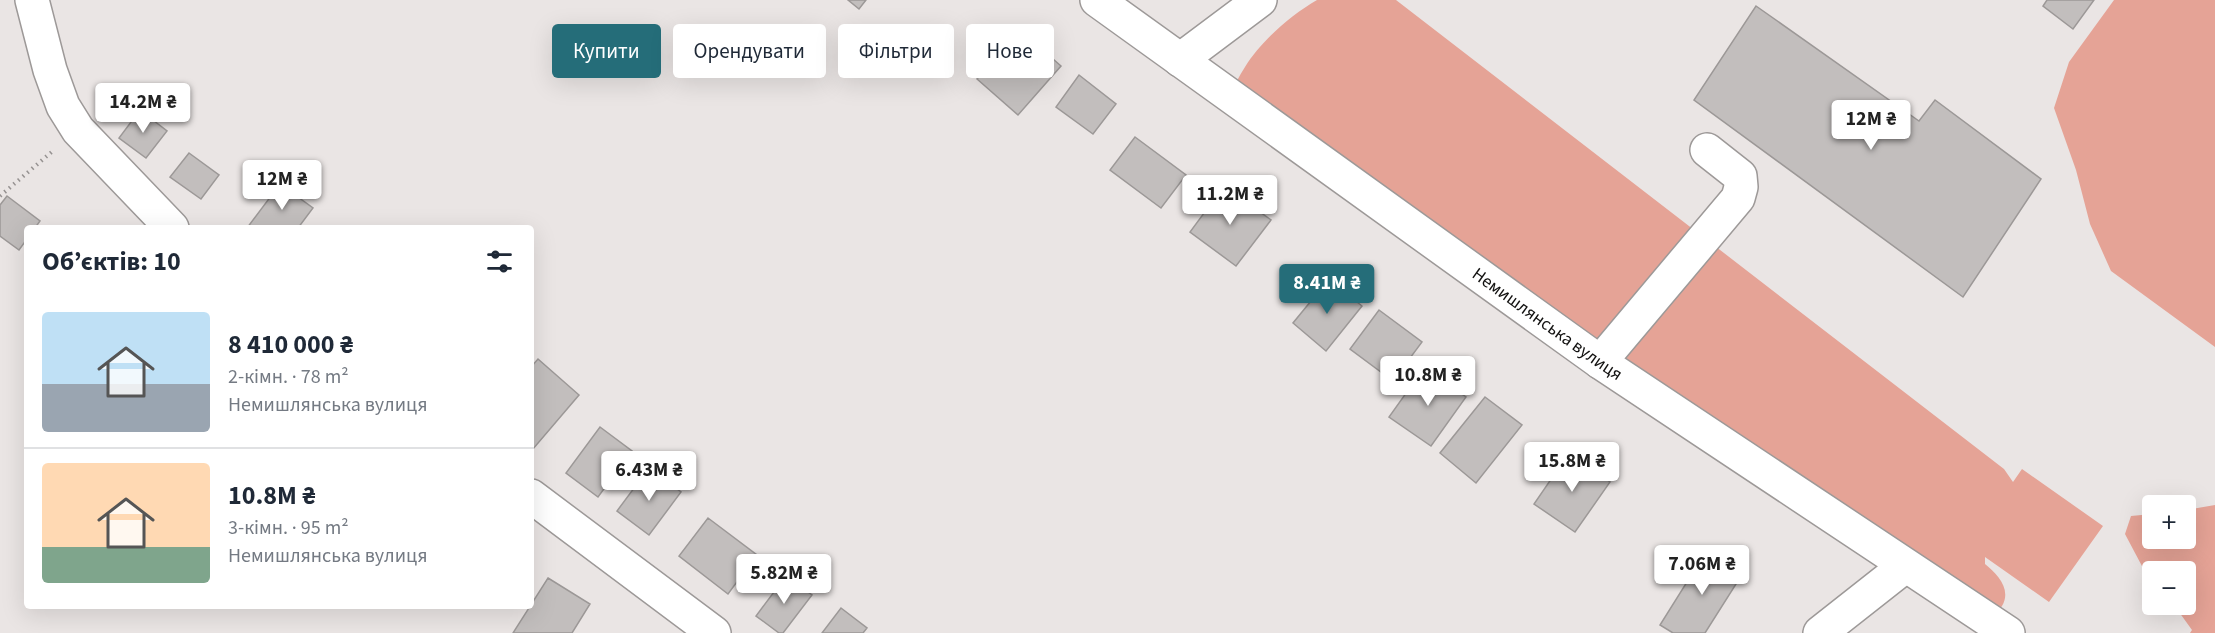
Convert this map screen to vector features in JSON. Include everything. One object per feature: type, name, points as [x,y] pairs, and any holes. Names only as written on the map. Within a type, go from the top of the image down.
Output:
[{"type":"street","points":[[32,0],[50,70],[63,106],[78,130],[169,225]]},
{"type":"street","name":"Немишлянська вулиця","points":[[1097,0],[1600,362],[2008,633]]},
{"type":"street","points":[[1180,60],[1260,0]]},
{"type":"street","points":[[1600,362],[1738,198],[1741,187],[1740,176],[1707,150]]},
{"type":"street","points":[[534,498],[714,633]]},
{"type":"street","points":[[1820,633],[1905,566]]},
{"type":"path","points":[[0,196],[78,130]]},
{"type":"shaded area","points":[[1317,0],[1396,0],[2004,469],[2013,482],[2022,469],[2103,526],[2049,602],[1985,557],[1985,564],[2002,582],[2005,594],[2002,606],[1987,619],[1229,96],[1243,70],[1268,38],[1297,13]]},
{"type":"shaded area","points":[[2114,0],[2215,0],[2215,347],[2111,271],[2090,224],[2076,170],[2054,108],[2069,62]]},
{"type":"shaded area","points":[[2215,505],[2215,633],[2190,633],[2192,630],[2181,615],[2196,615],[2196,561],[2142,561],[2142,566],[2125,534],[2131,516],[2142,515],[2142,549],[2196,549],[2196,508]]},
{"type":"building","points":[[848,0],[866,0],[859,9]]},
{"type":"building","points":[[2047,0],[2094,0],[2073,29],[2043,6]]},
{"type":"building","points":[[1756,6],[1919,121],[1935,100],[2041,179],[1963,297],[1694,100]]},
{"type":"building","points":[[1054,60],[1061,66],[1054,74]]},
{"type":"building","points":[[1079,75],[1116,104],[1093,134],[1056,107]]},
{"type":"building","points":[[978,78],[1050,78],[1018,115]]},
{"type":"building","points":[[140,110],[167,131],[146,158],[119,138]]},
{"type":"building","points":[[1135,137],[1186,175],[1161,208],[1110,170]]},
{"type":"building","points":[[189,153],[219,175],[201,199],[170,177]]},
{"type":"building","points":[[280,184],[313,208],[300,225],[249,225]]},
{"type":"building","points":[[1224,186],[1271,220],[1236,266],[1190,232]]},
{"type":"building","points":[[7,196],[40,221],[37,225],[24,225],[24,243],[19,250],[0,236],[0,205]]},
{"type":"building","points":[[1329,279],[1362,306],[1326,351],[1293,323]]},
{"type":"building","points":[[1379,310],[1422,342],[1393,381],[1350,349]]},
{"type":"building","points":[[538,359],[579,395],[534,448],[534,364]]},
{"type":"building","points":[[1424,368],[1466,397],[1431,446],[1389,417]]},
{"type":"building","points":[[1485,397],[1522,425],[1476,483],[1440,453]]},
{"type":"building","points":[[600,427],[632,451],[598,497],[566,473]]},
{"type":"building","points":[[1569,453],[1610,482],[1575,532],[1534,504]]},
{"type":"building","points":[[649,468],[681,492],[649,535],[617,511]]},
{"type":"building","points":[[708,518],[757,555],[728,594],[679,556]]},
{"type":"building","points":[[1707,550],[1743,573],[1705,633],[1673,633],[1660,625]]},
{"type":"building","points":[[786,576],[812,595],[783,633],[779,633],[756,616]]},
{"type":"building","points":[[548,578],[590,604],[572,633],[513,633],[528,609],[534,609],[534,600]]},
{"type":"building","points":[[841,608],[867,628],[863,633],[822,633]]}]
